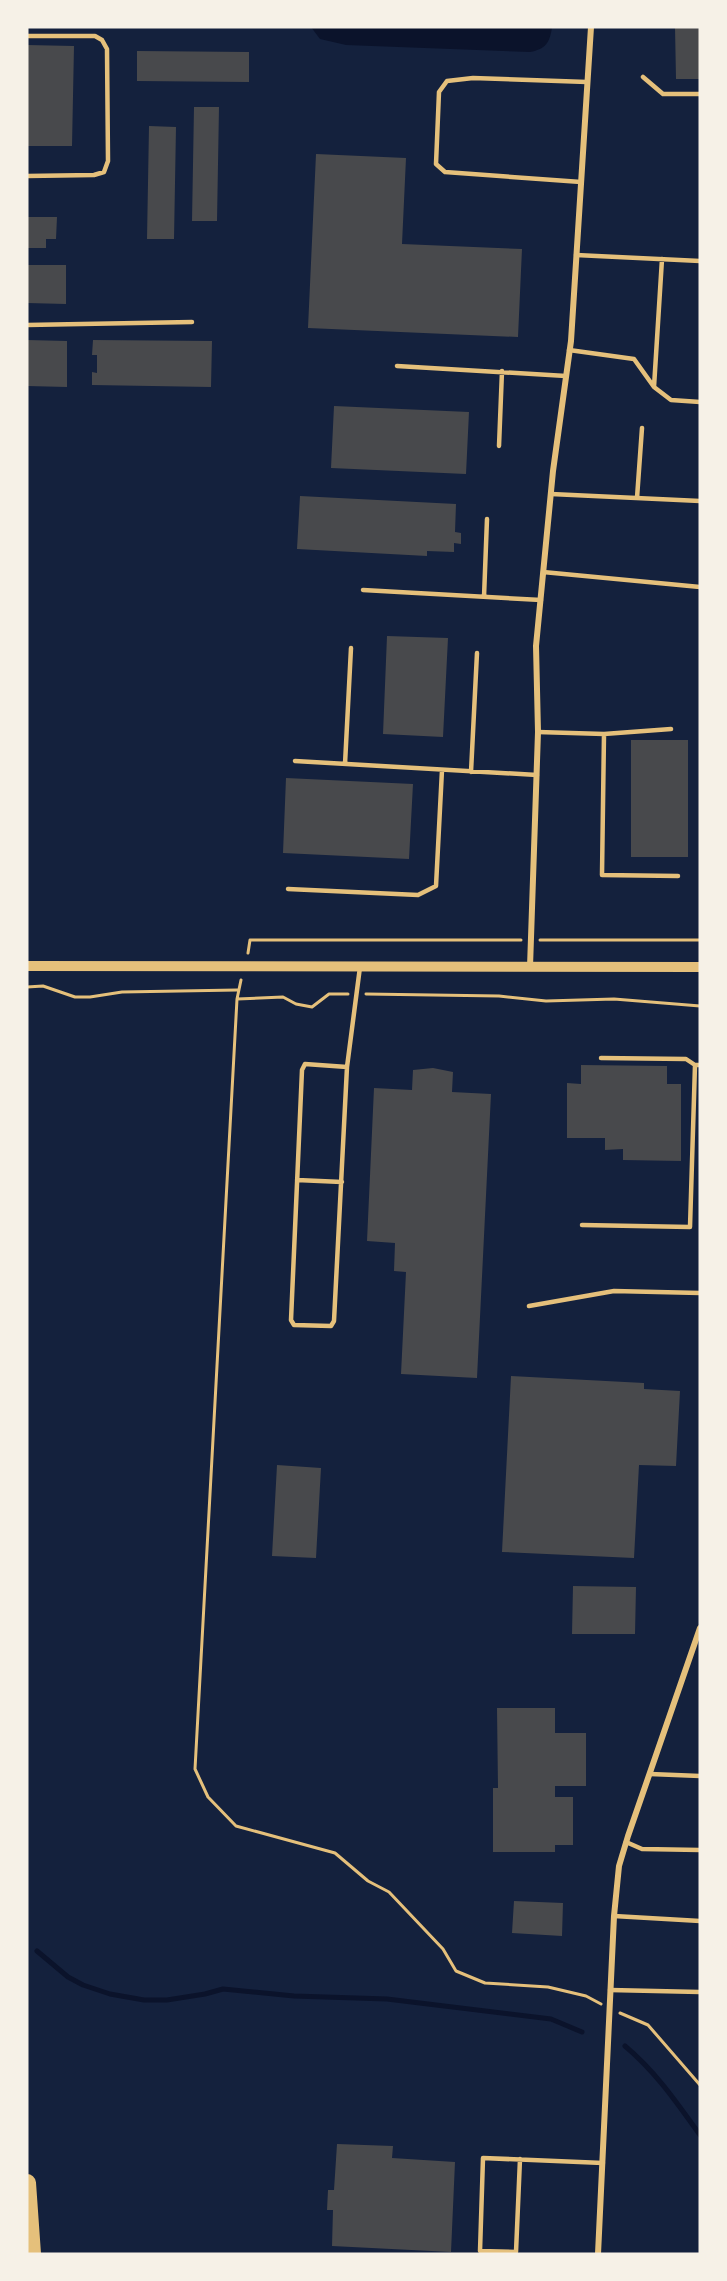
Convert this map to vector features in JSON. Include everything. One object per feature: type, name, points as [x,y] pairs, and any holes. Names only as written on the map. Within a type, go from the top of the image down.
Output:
[{"type":"highway","points":[[27,2183],[32,2254]]},
{"type":"street","points":[[530,967],[538,732],[536,646],[550,494],[569,350],[591,27]]},
{"type":"street","points":[[27,966],[700,967]]},
{"type":"street","points":[[598,2254],[609,2008],[619,1866],[700,1628]]},
{"type":"lane","points":[[27,36],[95,36],[102,40],[107,49],[108,161],[104,172],[94,175],[27,176]]},
{"type":"lane","points":[[644,77],[663,94],[700,94]]},
{"type":"lane","points":[[581,182],[445,172],[436,164],[439,92],[447,81],[473,78],[587,82]]},
{"type":"lane","points":[[576,255],[700,261]]},
{"type":"lane","points":[[654,387],[662,259]]},
{"type":"lane","points":[[27,325],[192,322]]},
{"type":"lane","points":[[569,350],[634,358],[654,387],[671,400],[700,402]]},
{"type":"lane","points":[[397,366],[566,376]]},
{"type":"lane","points":[[500,446],[502,371]]},
{"type":"lane","points":[[638,498],[642,428]]},
{"type":"lane","points":[[550,494],[700,501]]},
{"type":"lane","points":[[484,597],[488,519]]},
{"type":"lane","points":[[543,572],[700,587]]},
{"type":"lane","points":[[363,590],[541,600]]},
{"type":"lane","points":[[345,764],[351,648]]},
{"type":"lane","points":[[471,772],[477,653]]},
{"type":"lane","points":[[538,732],[604,734],[671,729]]},
{"type":"lane","points":[[604,734],[602,875],[678,876]]},
{"type":"lane","points":[[295,761],[537,775]]},
{"type":"lane","points":[[288,889],[418,895],[436,886],[442,770]]},
{"type":"lane","points":[[347,1067],[306,1064],[302,1070],[291,1320],[294,1324],[331,1326],[334,1321],[347,1067],[360,967]]},
{"type":"lane","points":[[582,1225],[690,1227],[698,1065],[686,1059],[601,1058]]},
{"type":"lane","points":[[693,1164],[700,1164]]},
{"type":"lane","points":[[297,1180],[342,1182]]},
{"type":"lane","points":[[530,1306],[614,1291],[700,1293]]},
{"type":"lane","points":[[650,1774],[700,1776]]},
{"type":"lane","points":[[626,1842],[642,1849],[700,1850]]},
{"type":"lane","points":[[614,1916],[700,1921]]},
{"type":"lane","points":[[610,1990],[700,1992]]},
{"type":"lane","points":[[520,2159],[516,2252],[480,2251],[483,2158],[520,2159],[603,2163]]},
{"type":"path","points":[[250,940],[700,940]]},
{"type":"path","points":[[245,966],[237,990],[195,1770],[208,1797],[236,1826],[335,1853],[368,1881],[389,1892],[443,1949],[456,1971],[485,1983],[548,1987],[586,1996],[648,2025],[700,2085]]},
{"type":"path","points":[[27,987],[42,986],[75,997],[122,992],[237,990]]},
{"type":"path","points":[[498,996],[546,1001],[614,999],[700,1006]]},
{"type":"water","points":[[311,27],[552,27],[546,44],[530,52],[346,45],[320,39]]},
{"type":"building","points":[[675,27],[700,27],[700,79],[676,79]]},
{"type":"building","points":[[27,45],[74,46],[72,146],[27,146]]},
{"type":"building","points":[[137,51],[249,52],[249,82],[137,81]]},
{"type":"building","points":[[194,107],[219,107],[217,221],[192,221]]},
{"type":"building","points":[[149,126],[176,127],[174,239],[147,239]]},
{"type":"building","points":[[316,154],[406,158],[402,244],[522,249],[518,337],[308,328]]},
{"type":"building","points":[[27,217],[57,217],[56,239],[46,239],[46,248],[27,248]]},
{"type":"building","points":[[27,265],[66,265],[66,304],[27,303]]},
{"type":"building","points":[[27,340],[67,341],[67,387],[27,386]]},
{"type":"building","points":[[93,340],[212,341],[211,387],[92,385],[92,372],[97,373],[97,355],[92,355]]},
{"type":"building","points":[[334,406],[469,412],[466,474],[331,468]]},
{"type":"building","points":[[300,496],[456,504],[455,532],[461,533],[461,544],[454,543],[454,552],[427,551],[427,556],[297,549]]},
{"type":"building","points":[[387,636],[448,638],[443,737],[383,734]]},
{"type":"building","points":[[631,740],[688,740],[688,857],[631,857]]},
{"type":"building","points":[[286,778],[413,784],[409,859],[283,853]]},
{"type":"building","points":[[581,1065],[667,1066],[667,1084],[681,1084],[681,1161],[623,1160],[623,1149],[605,1150],[605,1138],[567,1138],[567,1083],[581,1084]]},
{"type":"building","points":[[433,1068],[453,1072],[452,1092],[491,1094],[477,1378],[401,1374],[406,1272],[394,1271],[395,1243],[367,1241],[374,1088],[412,1090],[413,1070]]},
{"type":"building","points":[[511,1376],[644,1383],[644,1389],[680,1391],[676,1466],[639,1465],[634,1558],[502,1552]]},
{"type":"building","points":[[277,1465],[321,1468],[316,1558],[272,1556]]},
{"type":"building","points":[[573,1586],[636,1587],[635,1634],[572,1634]]},
{"type":"building","points":[[497,1708],[555,1708],[555,1733],[586,1733],[586,1786],[555,1786],[555,1797],[573,1797],[573,1845],[555,1845],[555,1852],[493,1852],[493,1788],[498,1788]]},
{"type":"building","points":[[514,1901],[563,1903],[562,1936],[512,1933]]},
{"type":"building","points":[[337,2144],[393,2146],[392,2158],[455,2162],[451,2252],[332,2246],[333,2210],[327,2210],[328,2190],[334,2190]]},
{"type":"waterway","points":[[37,1951],[68,1977],[83,1985],[110,1994],[144,2000],[167,2000],[223,1989],[294,1996],[387,1999],[551,2019],[582,2032]]},
{"type":"waterway","points":[[625,2046],[656,2077],[700,2135]]}]
